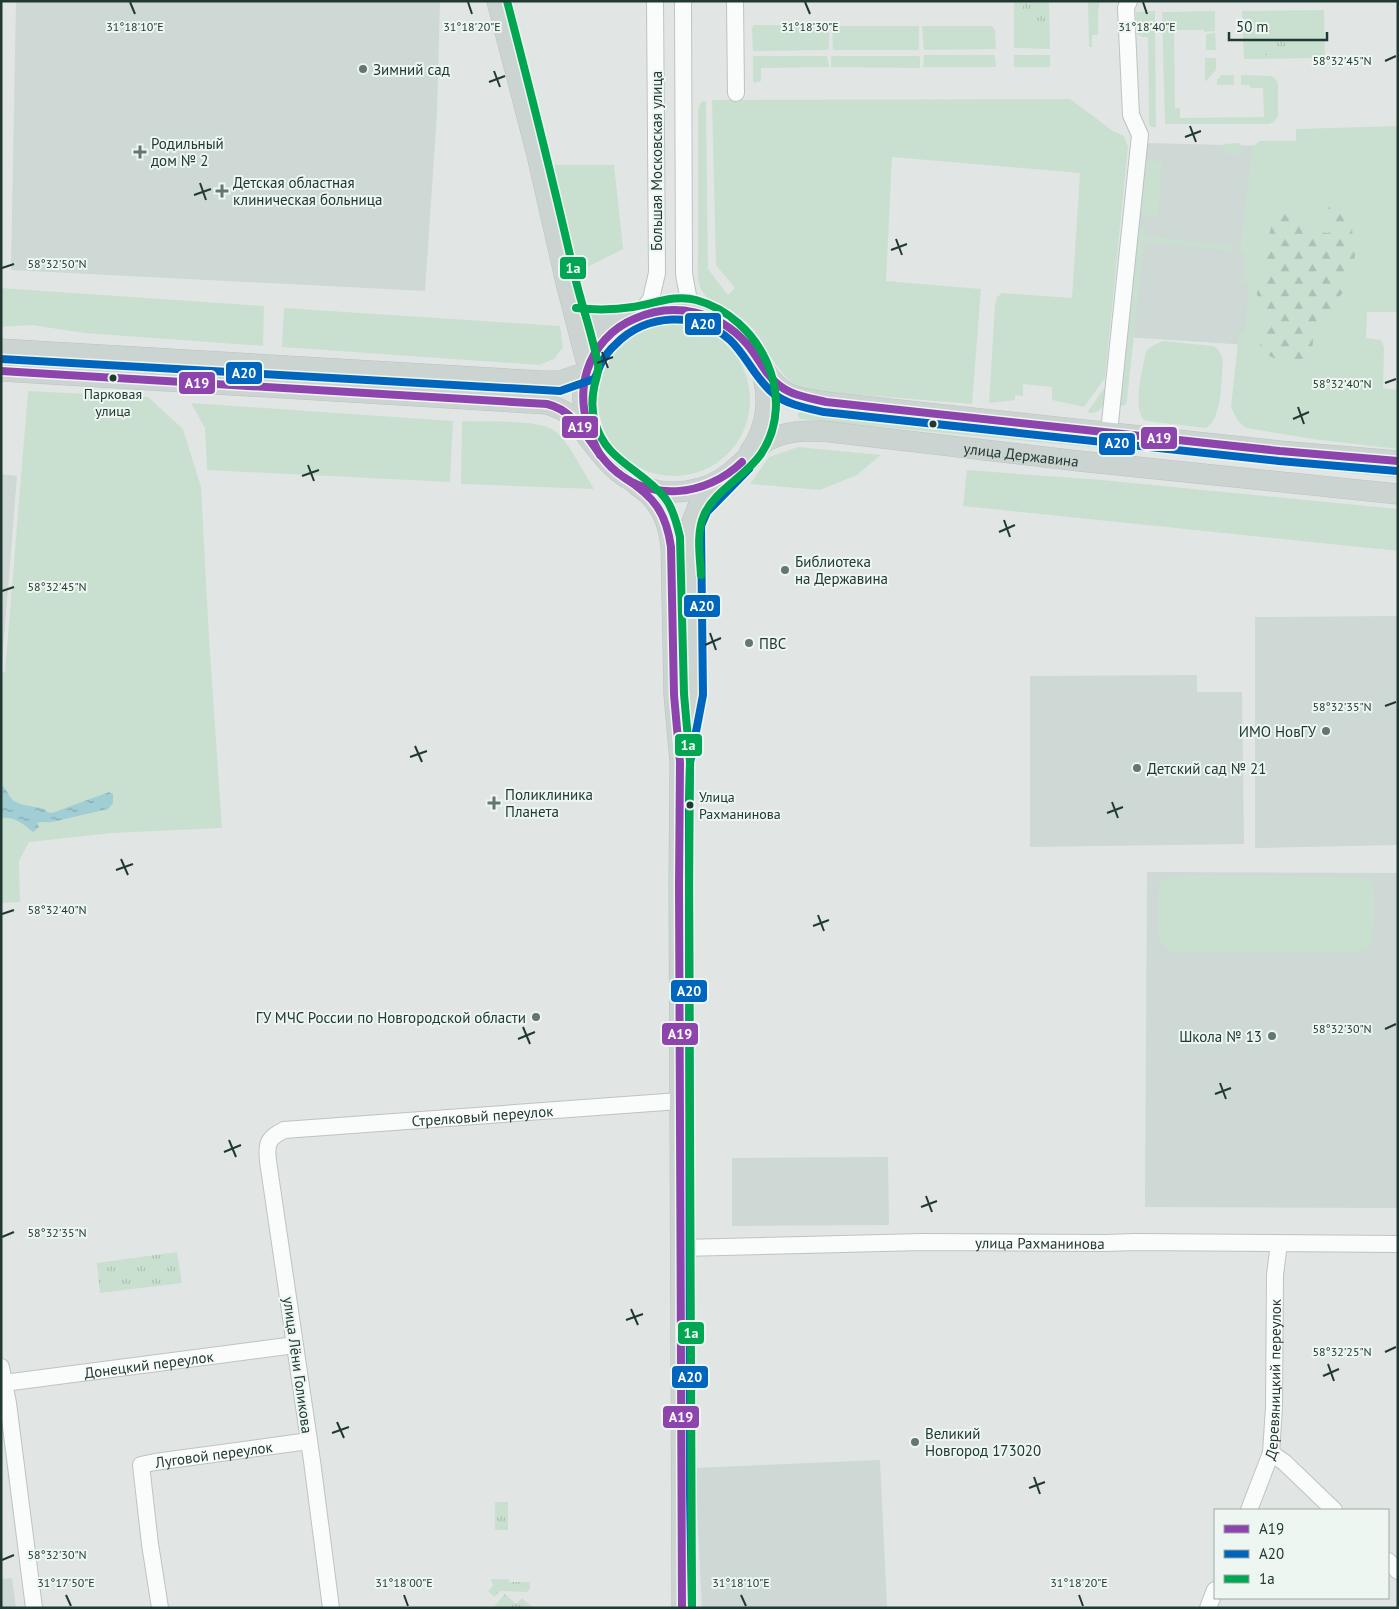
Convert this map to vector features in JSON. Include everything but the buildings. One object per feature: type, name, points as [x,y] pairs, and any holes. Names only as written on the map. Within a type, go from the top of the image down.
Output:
[{"type":"main road","points":[[1,349],[543,381],[560,381],[588,370],[574,318],[536,151],[497,1]]},
{"type":"main road","name":"улица Державина","points":[[600,454],[591,440],[585,423],[583,397],[588,370],[599,348],[623,324],[638,316],[671,308],[696,311],[718,320],[738,334],[749,346],[757,360],[764,378],[766,395],[765,413],[761,431],[753,447],[736,468]]},
{"type":"main road","points":[[574,318],[599,321],[638,316]]},
{"type":"main road","name":"улица Державина","points":[[757,360],[778,385],[793,395],[826,402],[1280,451],[1398,461]]},
{"type":"main road","name":"улица Державина","points":[[1,371],[547,404],[562,409],[572,417],[600,454],[625,478],[642,486],[660,491],[678,492],[714,483],[736,468],[769,440],[793,432],[822,431],[1079,461],[1398,494]]},
{"type":"main road","points":[[1277,482],[1280,451]]},
{"type":"main road","points":[[680,762],[693,694],[691,524],[698,506],[736,468]]},
{"type":"main road","points":[[625,478],[644,490],[658,505],[670,538],[674,695],[680,762],[679,1101],[682,1608]]},
{"type":"street","name":"Большая Московская улица","points":[[638,316],[651,299],[657,273],[655,1]]},
{"type":"street","name":"Большая Московская улица","points":[[683,1],[684,274],[690,301],[696,311]]},
{"type":"street","points":[[735,1],[736,93]]},
{"type":"street","points":[[1109,432],[1140,135],[1131,115],[1126,8],[1129,1]]},
{"type":"street","name":"Стрелковый переулок","points":[[284,1130],[679,1101]]},
{"type":"street","name":"улица Лёни Голикова","points":[[284,1130],[270,1140],[267,1153],[309,1440],[331,1608]]},
{"type":"street","name":"улица Рахманинова","points":[[681,1248],[922,1242],[1398,1244]]},
{"type":"street","name":"Деревяницкий переулок","points":[[1249,1509],[1271,1452],[1274,1407],[1275,1275],[1279,1243]]},
{"type":"street","name":"Донецкий переулок","points":[[3,1375],[295,1345]]},
{"type":"street","points":[[3,1375],[34,1608]]},
{"type":"street","name":"Луговой переулок","points":[[160,1608],[150,1544],[142,1466],[155,1462],[309,1440]]},
{"type":"street","points":[[1271,1452],[1333,1509]]},
{"type":"street","points":[[1208,1608],[1214,1593]]},
{"type":"shaded area","name":"Детская областная клиническая больница","points":[[16,1],[440,1],[437,112],[425,291],[11,270]]},
{"type":"shaded area","points":[[1146,143],[1268,146],[1248,345],[1125,337]]},
{"type":"shaded area","points":[[1,474],[17,476],[2,664],[1,664]]},
{"type":"shaded area","name":"ИМО НовГУ","points":[[1398,616],[1398,845],[1255,848],[1255,617]]},
{"type":"shaded area","name":"Детский сад № 21","points":[[1197,675],[1197,692],[1242,692],[1244,844],[1030,847],[1030,676]]},
{"type":"shaded area","name":"Школа № 13","points":[[1147,872],[1398,873],[1398,1208],[1145,1207]]},
{"type":"shaded area","points":[[888,1157],[889,1225],[732,1226],[732,1158]]},
{"type":"shaded area","points":[[880,1460],[887,1608],[702,1608],[695,1468]]},
{"type":"shaded area","points":[[12,1578],[16,1608],[1,1608],[1,1579]]},
{"type":"green space","points":[[1014,1],[1049,1],[1050,49],[1014,48]]},
{"type":"green space","points":[[1023,1],[1045,1],[1045,27],[1023,28]]},
{"type":"green space","points":[[1088,1],[1100,1],[1098,35],[1092,35],[1092,47],[1089,47]]},
{"type":"green space","points":[[1324,10],[1325,58],[1244,59],[1242,11]]},
{"type":"green space","points":[[1155,11],[1156,127],[1151,127],[1149,124],[1148,37],[1142,37],[1137,34],[1136,12]]},
{"type":"green space","points":[[1215,11],[1215,31],[1174,30],[1175,108],[1180,108],[1180,118],[1264,117],[1263,88],[1250,88],[1250,85],[1241,85],[1241,75],[1271,76],[1276,79],[1278,84],[1278,116],[1274,122],[1268,124],[1165,124],[1162,12]]},
{"type":"green space","points":[[754,25],[829,26],[829,49],[753,51],[752,28]]},
{"type":"green space","points":[[1285,25],[1285,55],[1256,55],[1255,26]]},
{"type":"green space","points":[[832,26],[919,26],[919,48],[918,50],[833,50]]},
{"type":"green space","points":[[922,26],[992,26],[995,30],[996,49],[924,50]]},
{"type":"green space","points":[[1215,33],[1216,50],[1206,50],[1206,34]]},
{"type":"green space","points":[[924,55],[994,55],[996,67],[923,67]]},
{"type":"green space","points":[[1014,55],[1050,55],[1050,67],[1014,67]]},
{"type":"green space","points":[[753,56],[827,56],[829,67],[761,68],[761,81],[755,83],[753,82]]},
{"type":"green space","points":[[918,56],[920,57],[920,68],[831,67],[831,57]]},
{"type":"green space","points":[[1205,58],[1216,58],[1216,70],[1205,82]]},
{"type":"green space","points":[[1221,75],[1234,75],[1234,85],[1217,85],[1217,80]]},
{"type":"green space","points":[[1070,99],[1113,131],[1124,136],[1128,147],[1105,378],[1084,407],[1052,400],[1052,387],[1023,384],[1023,396],[1015,395],[1015,400],[989,403],[997,297],[1002,293],[1072,298],[1080,173],[892,157],[886,281],[981,289],[972,404],[801,390],[779,369],[753,329],[747,323],[718,307],[701,289],[698,281],[698,109],[701,102],[706,101],[708,269],[728,295],[735,288],[716,265],[712,100]]},
{"type":"green space","points":[[1398,126],[1398,312],[1367,312],[1366,338],[1381,340],[1384,347],[1383,388],[1398,390],[1398,449],[1312,439],[1246,428],[1238,421],[1231,407],[1239,332],[1245,332],[1249,283],[1243,282],[1245,256],[1240,251],[1252,148],[1259,141],[1296,141],[1296,129]]},
{"type":"green space","points":[[1240,143],[1241,155],[1223,153],[1224,144]]},
{"type":"green space","points":[[1141,160],[1162,162],[1158,216],[1143,215],[1139,212]]},
{"type":"green space","points":[[552,165],[614,165],[623,249],[576,273]]},
{"type":"green space","points":[[1337,197],[1344,197],[1348,203],[1355,256],[1352,267],[1343,277],[1346,286],[1342,294],[1335,300],[1331,319],[1313,329],[1313,345],[1310,353],[1299,361],[1285,362],[1277,360],[1260,349],[1261,335],[1271,328],[1272,323],[1258,304],[1257,293],[1262,274],[1264,245],[1270,232],[1274,215],[1288,209],[1298,215],[1306,231],[1328,233],[1332,227],[1326,211]]},
{"type":"green space","points":[[1145,226],[1145,236],[1233,246],[1233,251],[1144,242],[1127,400],[1126,404],[1122,406],[1120,403],[1136,232],[1139,228]]},
{"type":"green space","points":[[1,288],[264,306],[263,346],[84,333],[32,325],[1,327]]},
{"type":"green space","points":[[284,308],[560,326],[563,347],[554,359],[539,365],[282,347]]},
{"type":"green space","points":[[674,324],[689,325],[703,330],[728,346],[744,371],[749,385],[749,415],[744,429],[728,454],[703,470],[689,475],[674,476],[659,475],[645,470],[620,454],[604,429],[599,415],[598,400],[599,385],[604,371],[620,346],[645,330],[659,325]]},
{"type":"green space","points":[[1163,341],[1213,346],[1221,354],[1223,360],[1218,407],[1212,423],[1206,428],[1146,421],[1141,414],[1139,387],[1146,351]]},
{"type":"green space","points":[[1,356],[541,387],[541,396],[1,364]]},
{"type":"green space","points":[[1110,380],[1103,406],[1100,410],[1090,413],[1088,411]]},
{"type":"green space","points":[[28,391],[148,397],[183,429],[201,487],[222,828],[113,833],[29,842],[19,861],[20,902],[1,903],[1,672],[5,672]]},
{"type":"green space","points":[[191,403],[453,421],[450,482],[207,470],[205,428]]},
{"type":"green space","points":[[801,411],[1256,457],[1257,459],[1255,463],[800,419],[798,413]]},
{"type":"green space","points":[[462,421],[497,421],[548,427],[566,442],[594,489],[461,484]]},
{"type":"green space","points":[[798,447],[881,455],[857,475],[820,490],[750,484],[769,457]]},
{"type":"green space","points":[[1293,460],[1398,471],[1398,478],[1291,467]]},
{"type":"green space","points":[[967,470],[1102,480],[1398,509],[1398,551],[963,506]]},
{"type":"green space","points":[[1177,875],[1365,878],[1371,882],[1374,892],[1372,939],[1367,947],[1355,952],[1177,953],[1166,947],[1158,937],[1158,890],[1165,879]]},
{"type":"green space","points":[[177,1252],[182,1283],[100,1293],[97,1263]]},
{"type":"green space","points":[[495,1502],[508,1502],[508,1530],[495,1530]]},
{"type":"green space","points":[[491,1579],[509,1579],[509,1582],[530,1582],[530,1589],[527,1592],[500,1591],[494,1597],[488,1591],[493,1586]]},
{"type":"green space","points":[[505,1594],[516,1604],[522,1598],[533,1608],[493,1608]]},
{"type":"water","points":[[1,785],[17,803],[45,809],[47,812],[52,813],[109,792],[113,794],[113,803],[108,809],[52,822],[37,823],[39,827],[33,832],[15,819],[1,818]]},
{"type":"transit line","name":"1a","points":[[507,1],[596,354],[598,368],[593,401],[595,422],[600,435],[615,456],[646,479],[668,502],[680,537],[684,694],[690,762],[692,1608]]},
{"type":"transit line","name":"1a","points":[[576,308],[619,309],[680,298],[696,300],[719,309],[739,323],[755,341],[767,362],[774,385],[776,408],[772,432],[761,454],[747,470],[715,498],[704,515],[699,537],[701,575]]},
{"type":"transit line","name":"A19","points":[[600,455],[587,425],[583,403],[584,382],[594,354],[611,333],[626,323],[649,314],[680,310],[695,312],[723,324],[747,344],[770,377],[780,386],[796,394],[826,402],[1280,451],[1398,461]]},
{"type":"transit line","name":"А20","points":[[1,359],[560,391],[594,379],[613,346],[642,326],[657,321],[688,320],[703,324],[730,340],[767,388],[779,398],[797,406],[824,412],[1279,461],[1397,471]]},
{"type":"transit line","name":"A19","points":[[1,371],[547,404],[568,414],[583,430],[611,467],[626,479],[642,486],[659,490],[677,491],[712,483],[728,474],[742,462]]},
{"type":"transit line","name":"А20","points":[[692,1608],[690,1494],[689,804],[690,763],[703,695],[701,526],[707,512],[749,469]]},
{"type":"transit line","name":"A19","points":[[625,478],[644,492],[657,507],[666,524],[671,547],[674,695],[680,762],[682,1608]]},
{"type":"place","name":"Зимний сад","points":[[363,69]]},
{"type":"place","name":"Родильный дом № 2","points":[[140,152]]},
{"type":"place","name":"Детская областная клиническая больница","points":[[222,191]]},
{"type":"place","name":"Парковая улица","points":[[113,378]]},
{"type":"place","name":"Библиотека на Державина","points":[[785,570]]},
{"type":"place","name":"ПВС","points":[[749,643]]},
{"type":"place","name":"ИМО НовГУ","points":[[1326,731]]},
{"type":"place","name":"Детский сад № 21","points":[[1137,768]]},
{"type":"place","name":"Поликлиника Планета","points":[[494,803]]},
{"type":"place","name":"Улица Рахманинова","points":[[690,805]]},
{"type":"place","name":"ГУ МЧС России по Новгородской области","points":[[536,1017]]},
{"type":"place","name":"Школа № 13","points":[[1272,1036]]},
{"type":"place","name":"Великий Новгород 173020","points":[[915,1442]]}]
